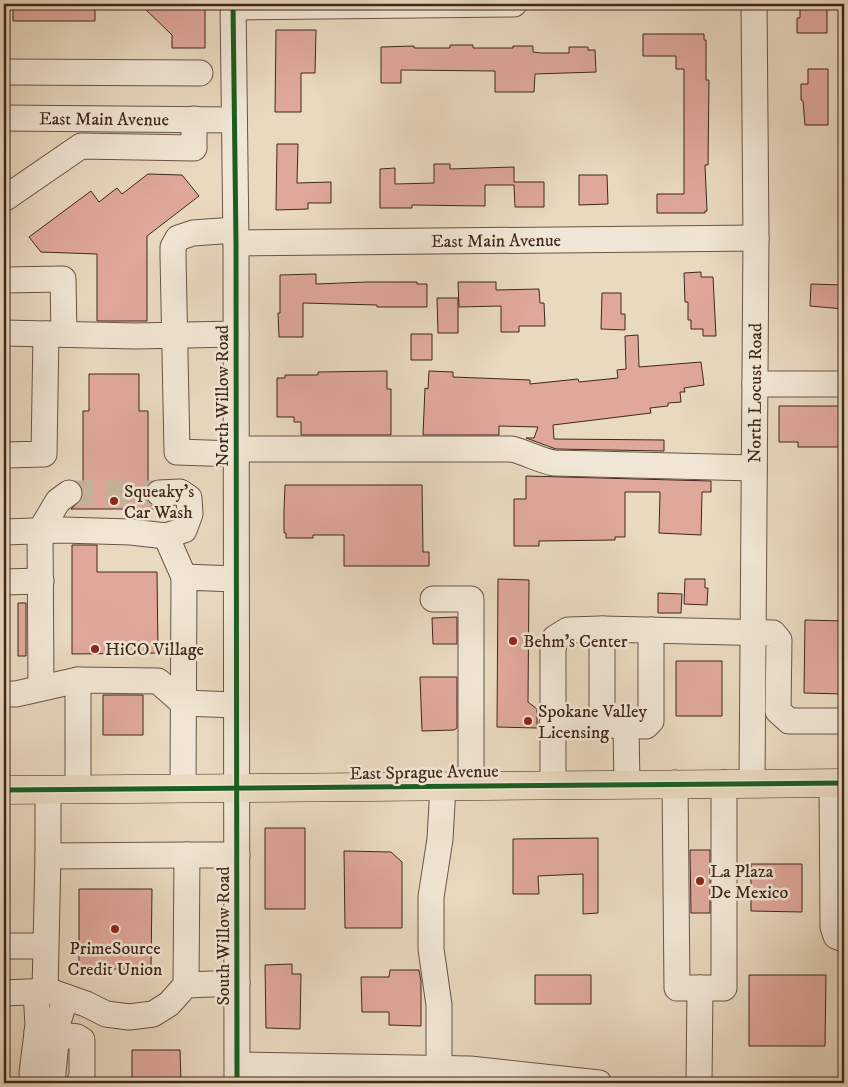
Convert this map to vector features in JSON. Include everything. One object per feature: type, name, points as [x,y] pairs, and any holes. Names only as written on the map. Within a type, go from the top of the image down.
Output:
[{"type":"main road","name":"East Sprague Avenue","points":[[4,790],[752,782],[838,783]]},
{"type":"street","points":[[233,6],[514,4]]},
{"type":"street","name":"North Locust Road","points":[[752,782],[756,238],[754,4]]},
{"type":"street","name":"North Willow Road","points":[[233,6],[236,236],[236,788]]},
{"type":"street","points":[[4,72],[200,73]]},
{"type":"street","name":"East Main Avenue","points":[[4,118],[234,120]]},
{"type":"street","points":[[81,118],[81,146]]},
{"type":"street","points":[[4,199],[81,146],[194,148],[194,119]]},
{"type":"street","name":"East Main Avenue","points":[[175,335],[173,247],[178,238],[193,233],[236,236],[756,238]]},
{"type":"street","points":[[4,280],[63,279],[55,334],[44,454],[4,455]]},
{"type":"street","points":[[4,333],[135,336],[236,334]]},
{"type":"street","points":[[175,335],[177,452],[512,449],[524,452],[539,460],[554,463],[754,468]]},
{"type":"street","points":[[755,384],[844,384]]},
{"type":"street","points":[[4,532],[131,532],[166,536],[184,530],[190,514],[189,498],[180,492],[159,493]]},
{"type":"street","points":[[41,688],[41,581],[58,501],[70,493]]},
{"type":"street","points":[[166,536],[184,577],[183,788]]},
{"type":"street","points":[[184,577],[236,579]]},
{"type":"street","points":[[4,582],[41,581]]},
{"type":"street","points":[[433,599],[471,599],[471,786]]},
{"type":"street","points":[[602,629],[614,725],[627,784]]},
{"type":"street","points":[[553,784],[552,680],[554,638],[568,630],[773,633],[779,640],[778,711],[788,721],[844,721]]},
{"type":"street","points":[[552,724],[646,726],[652,721],[651,630]]},
{"type":"street","points":[[78,680],[78,789]]},
{"type":"street","points":[[4,694],[16,694],[78,680],[158,681],[183,703],[236,705]]},
{"type":"street","points":[[675,783],[700,988]]},
{"type":"street","points":[[699,1083],[700,988],[724,783]]},
{"type":"street","points":[[838,783],[833,927],[836,936],[844,939]]},
{"type":"street","points":[[439,1068],[439,1005],[431,949],[431,897],[440,839],[443,786]]},
{"type":"street","name":"South Willow Road","points":[[236,788],[237,1074]]},
{"type":"street","points":[[48,789],[45,946],[49,993],[47,1033],[52,1083]]},
{"type":"street","points":[[48,856],[237,856]]},
{"type":"street","points":[[4,993],[49,993],[86,1004],[106,1014],[129,1016],[153,1014],[168,1004],[186,985],[187,856]]},
{"type":"street","points":[[4,946],[45,946]]},
{"type":"street","points":[[186,985],[237,983]]},
{"type":"street","points":[[34,1083],[32,1072],[47,1033]]},
{"type":"street","points":[[47,1033],[77,1037],[82,1040],[82,1076],[79,1083]]},
{"type":"street","points":[[237,1074],[470,1068],[599,1083]]},
{"type":"building","points":[[13,4],[95,4],[95,21],[13,21]]},
{"type":"building","points":[[140,4],[205,4],[205,48],[172,48],[172,35]]},
{"type":"building","points":[[800,7],[827,7],[827,33],[797,33],[797,18],[800,18]]},
{"type":"building","points":[[276,30],[316,30],[315,73],[301,73],[301,112],[275,112]]},
{"type":"building","points":[[643,34],[704,34],[704,40],[706,40],[706,80],[709,80],[708,165],[705,165],[707,211],[705,213],[657,213],[657,194],[684,194],[684,69],[676,69],[676,56],[643,56]]},
{"type":"building","points":[[450,45],[473,45],[473,48],[533,46],[533,52],[541,53],[569,53],[569,47],[588,47],[588,50],[595,50],[596,72],[535,74],[534,92],[495,92],[495,71],[401,70],[401,83],[381,83],[381,47],[450,48]]},
{"type":"building","points":[[808,69],[828,69],[828,125],[805,125],[803,101],[801,100],[801,84],[808,84]]},
{"type":"building","points":[[277,144],[298,144],[297,183],[331,182],[331,203],[308,203],[308,209],[276,210]]},
{"type":"building","points":[[434,164],[450,164],[450,169],[514,167],[514,182],[544,182],[544,207],[515,207],[514,185],[485,185],[485,206],[412,205],[412,208],[380,208],[380,169],[395,168],[395,184],[434,183]]},
{"type":"building","points":[[148,174],[182,175],[199,196],[147,236],[147,321],[97,321],[97,254],[41,252],[29,237],[91,191],[99,202],[117,188],[122,194]]},
{"type":"building","points":[[579,175],[607,175],[608,204],[579,205]]},
{"type":"building","points":[[701,272],[701,277],[713,277],[716,336],[703,336],[703,329],[691,329],[691,320],[688,320],[688,302],[685,302],[684,273]]},
{"type":"building","points":[[316,274],[316,284],[417,282],[417,284],[427,284],[427,307],[377,307],[377,305],[303,303],[303,337],[279,337],[280,275]]},
{"type":"building","points":[[458,282],[496,282],[496,290],[539,289],[540,303],[544,303],[545,326],[519,326],[519,332],[501,332],[501,306],[459,307]]},
{"type":"building","points":[[811,284],[844,285],[844,309],[810,306]]},
{"type":"building","points":[[602,293],[621,293],[621,314],[625,314],[625,330],[601,329]]},
{"type":"building","points":[[437,298],[458,298],[458,333],[438,333]]},
{"type":"building","points":[[411,334],[432,334],[432,360],[411,360]]},
{"type":"building","points":[[638,335],[639,367],[701,362],[704,385],[684,388],[685,392],[680,392],[681,402],[650,408],[651,413],[553,425],[554,439],[664,440],[664,451],[556,449],[526,438],[534,438],[538,427],[499,426],[499,435],[423,435],[425,388],[428,389],[429,371],[453,372],[453,377],[530,380],[530,384],[578,379],[579,382],[618,378],[617,370],[626,369],[625,336]]},
{"type":"building","points":[[387,371],[387,389],[391,389],[391,435],[301,435],[301,422],[294,422],[294,417],[277,417],[277,378],[285,378],[285,375],[318,375],[318,372]]},
{"type":"building","points":[[89,374],[139,374],[139,411],[148,411],[148,482],[150,482],[146,487],[145,494],[147,501],[152,506],[159,507],[159,509],[71,509],[82,499],[83,492],[78,482],[83,482],[83,411],[89,411]]},
{"type":"building","points":[[779,406],[844,406],[844,447],[798,447],[798,442],[779,442]]},
{"type":"building","points":[[526,476],[711,481],[711,492],[702,492],[701,535],[659,533],[660,492],[625,492],[625,537],[615,537],[615,540],[539,541],[539,546],[514,546],[514,499],[526,499]]},
{"type":"building","points":[[285,485],[422,485],[423,552],[429,552],[429,566],[344,566],[344,535],[313,535],[313,538],[286,538],[286,533],[284,533]]},
{"type":"building","points":[[72,545],[97,545],[97,572],[157,572],[158,653],[72,654]]},
{"type":"building","name":"Behm's Center","points":[[498,579],[529,580],[528,702],[537,709],[537,728],[497,727]]},
{"type":"building","points":[[685,579],[705,579],[705,588],[708,588],[707,605],[684,604]]},
{"type":"building","points":[[658,593],[682,594],[681,613],[658,613]]},
{"type":"building","points":[[18,603],[26,603],[26,656],[18,656]]},
{"type":"building","points":[[457,617],[457,644],[433,644],[432,618]]},
{"type":"building","points":[[805,620],[844,621],[844,694],[804,693]]},
{"type":"building","points":[[676,661],[722,661],[722,716],[676,716]]},
{"type":"building","points":[[420,677],[457,677],[457,728],[454,730],[422,731]]},
{"type":"building","points":[[103,695],[143,695],[143,735],[103,735]]},
{"type":"building","points":[[265,828],[305,828],[305,909],[265,909]]},
{"type":"building","points":[[598,838],[598,913],[583,914],[583,874],[538,876],[539,894],[513,894],[513,839]]},
{"type":"building","name":"La Plaza De Mexico","points":[[690,850],[710,850],[710,913],[691,913]]},
{"type":"building","points":[[344,851],[391,852],[402,862],[402,928],[345,928]]},
{"type":"building","points":[[751,864],[802,864],[802,912],[751,911]]},
{"type":"building","name":"PrimeSource Credit Union","points":[[79,889],[152,889],[151,969],[79,969]]},
{"type":"building","points":[[292,964],[292,974],[301,974],[300,1029],[266,1028],[265,965]]},
{"type":"building","points":[[390,970],[419,970],[421,981],[421,1026],[389,1025],[389,1012],[362,1012],[361,977],[389,977]]},
{"type":"building","points":[[535,975],[591,975],[591,1004],[535,1004]]},
{"type":"building","points":[[749,975],[826,975],[825,1046],[749,1046]]},
{"type":"building","points":[[132,1050],[180,1050],[181,1083],[132,1083]]},
{"type":"tunnel","points":[[69,493],[159,493]]},
{"type":"cycle path","points":[[233,4],[236,243],[237,1083]]},
{"type":"cycle path","points":[[4,790],[844,783]]},
{"type":"place","name":"Squeaky's Car Wash","points":[[114,501]]},
{"type":"place","name":"Behm's Center","points":[[513,641]]},
{"type":"place","name":"HiCO Village","points":[[95,649]]},
{"type":"place","name":"Spokane Valley Licensing","points":[[528,721]]},
{"type":"place","name":"La Plaza De Mexico","points":[[700,881]]},
{"type":"place","name":"PrimeSource Credit Union","points":[[115,929]]}]
